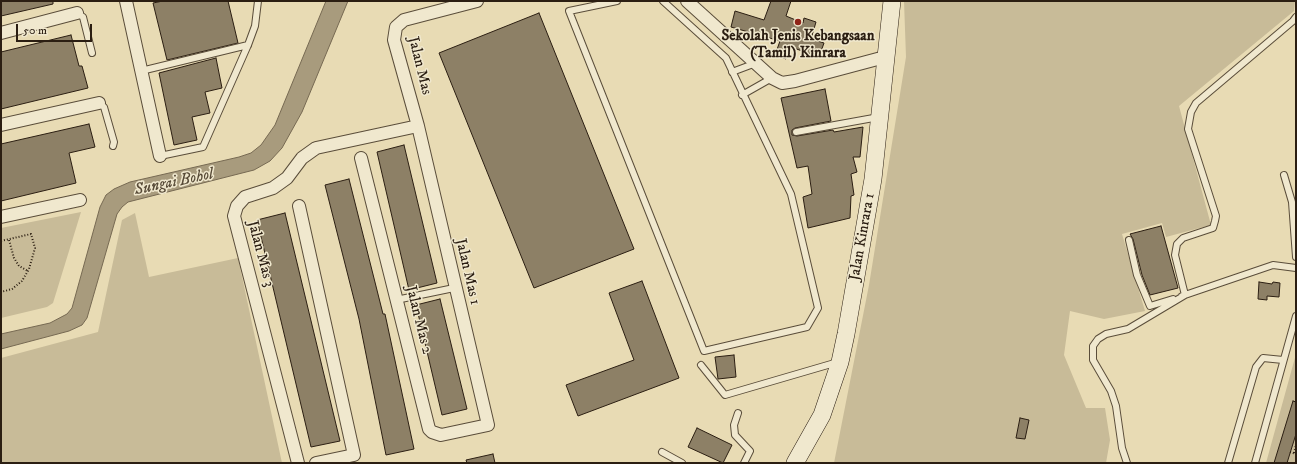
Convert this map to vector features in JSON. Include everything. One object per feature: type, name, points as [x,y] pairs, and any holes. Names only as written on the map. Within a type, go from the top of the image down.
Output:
[{"type":"street","points":[[126,1],[160,156]]},
{"type":"street","name":"Jalan Mas","points":[[418,126],[394,40],[396,27],[404,20],[477,1]]},
{"type":"street","points":[[687,1],[772,78],[782,83],[795,81],[885,57]]},
{"type":"street","name":"Jalan Kinrara 1","points":[[795,463],[822,415],[840,362],[869,204],[892,1]]},
{"type":"street","points":[[1,33],[77,14]]},
{"type":"street","points":[[1,125],[99,103]]},
{"type":"street","name":"Jalan Mas 1","points":[[418,126],[454,288],[488,425]]},
{"type":"street","name":"Jalan Mas 3","points":[[298,463],[234,216],[237,206],[245,197],[273,188],[287,178],[302,158],[316,148],[418,126]]},
{"type":"street","name":"Jalan Mas 2","points":[[362,158],[429,429],[432,432],[441,435],[488,425]]},
{"type":"street","points":[[1,217],[80,200]]},
{"type":"street","points":[[300,206],[354,455],[316,463]]},
{"type":"lane","points":[[160,156],[203,147],[248,46],[255,26],[258,1]]},
{"type":"lane","points":[[617,1],[568,11],[704,351],[807,327],[818,308],[792,194],[742,95],[726,58],[663,1]]},
{"type":"lane","points":[[77,14],[82,16],[92,53]]},
{"type":"lane","points":[[1185,295],[1175,255],[1178,244],[1183,238],[1213,228],[1216,216],[1188,129],[1191,112],[1196,103],[1293,22],[1296,17]]},
{"type":"lane","points":[[141,71],[248,46]]},
{"type":"lane","points":[[732,72],[756,63]]},
{"type":"lane","points":[[742,95],[772,78]]},
{"type":"lane","points":[[99,103],[104,107],[114,142],[113,146]]},
{"type":"lane","points":[[796,132],[880,117]]},
{"type":"lane","points":[[1284,175],[1292,207],[1296,257]]},
{"type":"lane","points":[[1129,240],[1138,275],[1150,306],[1273,265],[1296,268]]},
{"type":"lane","points":[[396,300],[454,288]]},
{"type":"lane","points":[[1127,463],[1122,448],[1116,406],[1110,391],[1093,360],[1093,346],[1098,339],[1106,334],[1128,329],[1185,295]]},
{"type":"lane","points":[[1255,463],[1296,316]]},
{"type":"lane","points":[[1228,463],[1256,367],[1264,358],[1283,360]]},
{"type":"lane","points":[[701,365],[725,395],[840,362]]},
{"type":"lane","points":[[738,413],[734,425],[735,435],[750,451],[744,463]]},
{"type":"lane","points":[[662,452],[682,463]]},
{"type":"path","points":[[1,241],[31,234],[35,248],[28,271],[22,281],[12,289],[1,292]]},
{"type":"path","points":[[9,240],[14,258],[19,266],[28,271]]},
{"type":"path","points":[[1293,453],[1296,445]]},
{"type":"shaded area","points":[[904,1],[1295,1],[1294,11],[1179,106],[1211,225],[1166,237],[1162,223],[1122,234],[1145,311],[1104,319],[1070,311],[1064,355],[1086,408],[1105,408],[1110,440],[1106,463],[834,463],[869,285],[906,57]]},
{"type":"shaded area","points":[[81,212],[53,303],[47,307],[1,318],[1,228]]},
{"type":"shaded area","points":[[135,213],[149,277],[238,258],[282,463],[1,463],[1,358],[98,332],[122,220]]},
{"type":"shaded area","points":[[1296,354],[1296,463],[1266,463]]},
{"type":"water","name":"Sungai Bohol","points":[[326,1],[348,1],[302,112],[282,148],[270,161],[254,170],[128,202],[117,214],[87,318],[82,325],[69,331],[1,349],[1,334],[50,323],[67,314],[72,308],[100,207],[106,195],[114,189],[130,182],[239,157],[251,153],[261,145],[275,125]]},
{"type":"building","points":[[1,1],[53,1],[53,4],[1,16]]},
{"type":"building","points":[[163,1],[228,1],[238,43],[167,60],[153,3]]},
{"type":"building","points":[[771,1],[791,1],[786,16],[803,23],[804,18],[816,22],[811,39],[824,43],[819,57],[791,47],[786,59],[775,55],[780,41],[731,27],[735,11],[764,20]]},
{"type":"building","points":[[539,13],[634,249],[534,288],[439,53]]},
{"type":"building","points":[[71,35],[79,66],[82,66],[88,88],[1,109],[1,52]]},
{"type":"building","points":[[216,58],[222,88],[205,92],[210,113],[192,117],[197,140],[174,145],[159,73]]},
{"type":"building","points":[[825,89],[831,121],[795,128],[792,130],[792,135],[797,136],[833,130],[834,132],[863,127],[860,157],[853,157],[857,172],[851,174],[854,195],[851,196],[850,218],[808,228],[803,197],[812,194],[808,166],[797,168],[781,98]]},
{"type":"building","points":[[89,124],[95,147],[69,153],[76,183],[1,201],[1,144]]},
{"type":"building","points":[[404,145],[437,283],[409,290],[377,152]]},
{"type":"building","points":[[349,179],[383,314],[385,314],[414,449],[386,455],[359,319],[325,185]]},
{"type":"building","points":[[285,213],[340,441],[311,447],[257,220]]},
{"type":"building","points":[[1161,226],[1178,288],[1150,295],[1142,275],[1133,239],[1130,234]]},
{"type":"building","points":[[642,281],[679,378],[578,416],[566,385],[634,360],[609,293]]},
{"type":"building","points":[[1259,282],[1272,284],[1273,282],[1280,283],[1279,297],[1267,296],[1267,300],[1258,299]]},
{"type":"building","points":[[440,299],[467,409],[442,415],[416,305]]},
{"type":"building","points":[[734,355],[736,377],[718,379],[715,357]]},
{"type":"building","points":[[1293,401],[1296,402],[1296,434],[1287,463],[1274,463]]},
{"type":"building","points":[[1020,418],[1029,420],[1025,439],[1016,438]]},
{"type":"building","points":[[697,428],[732,445],[723,463],[688,447]]},
{"type":"building","points":[[493,454],[495,463],[467,463],[466,460]]},
{"type":"place","name":"Sekolah Jenis Kebangsaan (Tamil) Kinrara","points":[[798,22]]}]
